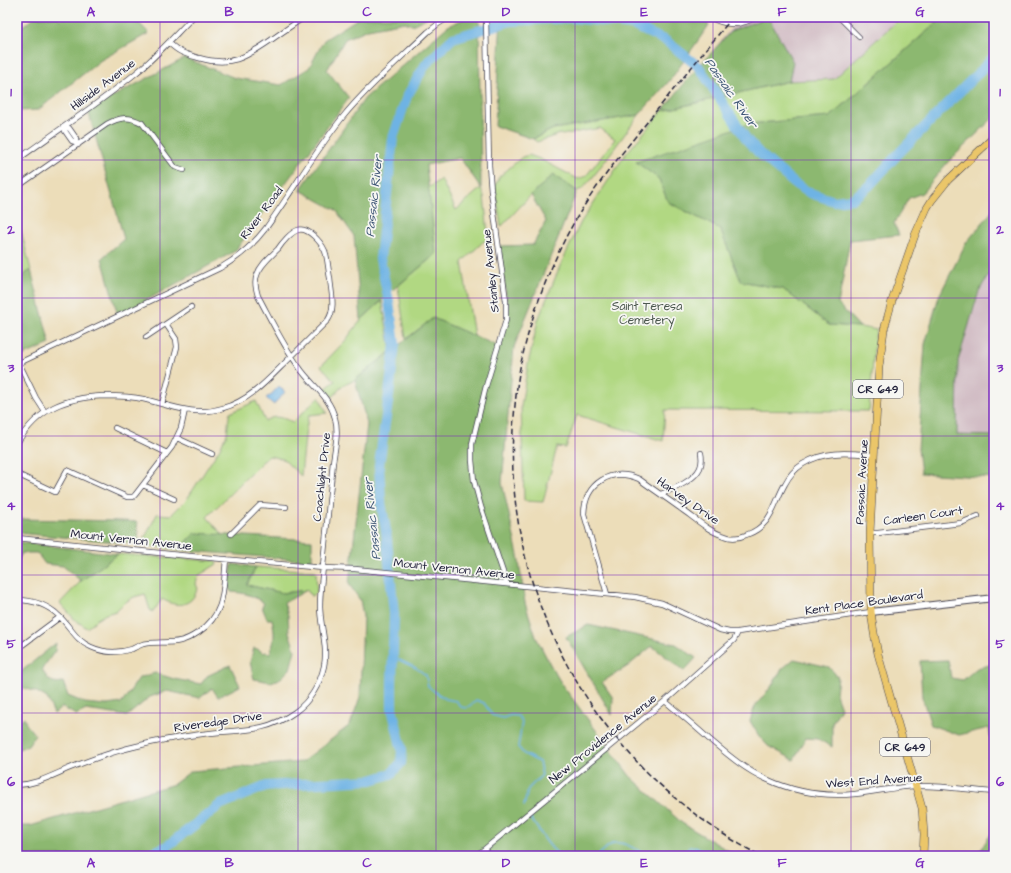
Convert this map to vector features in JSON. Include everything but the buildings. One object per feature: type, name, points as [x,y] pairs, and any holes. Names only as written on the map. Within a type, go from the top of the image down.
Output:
[{"type":"main road","name":"Passaic Avenue","points":[[922,856],[924,821],[922,808],[878,654],[872,612],[870,533],[879,367],[884,330],[892,301],[915,234],[927,208],[948,180],[994,137]]},
{"type":"street","name":"Hillside Avenue","points":[[17,160],[65,127],[137,73],[169,43],[193,17]]},
{"type":"street","points":[[169,43],[179,52],[184,54],[212,61],[230,61],[240,59],[251,53],[304,17]]},
{"type":"street","name":"River Road","points":[[18,364],[220,268],[243,253],[256,241],[266,228],[321,146],[353,105],[428,32],[449,17]]},
{"type":"street","name":"Stanley Avenue","points":[[486,17],[489,165],[491,191],[506,301],[506,320],[486,386],[476,427],[472,444],[472,460],[474,481],[481,507],[507,584]]},
{"type":"street","points":[[710,17],[712,19],[730,24],[743,23],[756,17]]},
{"type":"street","points":[[839,17],[859,37]]},
{"type":"street","points":[[17,187],[77,143],[107,124],[117,119],[124,118],[135,119],[142,123],[175,167],[184,170]]},
{"type":"street","points":[[65,127],[65,131],[72,141],[77,143]]},
{"type":"street","name":"Coachlight Drive","points":[[292,356],[328,320],[332,310],[332,293],[325,251],[310,233],[300,229],[292,233],[259,270],[255,286],[258,296],[292,356],[301,370],[328,400],[336,422],[337,432],[323,568]]},
{"type":"street","points":[[146,338],[191,307]]},
{"type":"street","points":[[162,404],[177,343],[166,324]]},
{"type":"street","points":[[17,442],[29,427],[45,412],[64,402],[72,400],[94,397],[129,397],[185,410],[199,411],[217,410],[230,406],[240,402],[253,393],[292,356]]},
{"type":"street","points":[[18,364],[45,412]]},
{"type":"street","points":[[17,474],[55,492],[67,470],[127,497],[133,497],[168,453],[177,438],[183,424],[185,410]]},
{"type":"street","points":[[115,428],[168,453]]},
{"type":"street","points":[[177,438],[212,454]]},
{"type":"street","points":[[661,494],[694,476],[701,466],[701,453]]},
{"type":"street","name":"Harvey Drive","points":[[607,594],[584,514],[587,497],[593,487],[609,476],[628,475],[639,480],[661,494],[710,530],[729,538],[752,533],[764,524],[772,512],[787,480],[794,471],[804,463],[820,456],[830,454],[841,453],[874,455]]},
{"type":"street","points":[[143,485],[174,499]]},
{"type":"street","points":[[231,534],[260,505],[286,507]]},
{"type":"street","name":"Carleen Court","points":[[870,533],[961,523],[978,516]]},
{"type":"street","name":"Mount Vernon Avenue","points":[[17,538],[323,568],[355,568],[635,597],[662,603],[720,630],[738,632]]},
{"type":"street","points":[[17,600],[27,600],[48,608],[60,617],[82,642],[92,648],[121,652],[152,643],[181,641],[190,638],[203,630],[219,610],[223,596],[226,559]]},
{"type":"street","name":"Riveredge Drive","points":[[17,785],[30,784],[43,780],[91,760],[118,751],[178,737],[266,727],[280,721],[296,711],[312,694],[319,682],[324,664],[320,608],[323,568]]},
{"type":"street","name":"Kent Place Boulevard","points":[[738,632],[872,612],[994,598]]},
{"type":"street","points":[[17,649],[60,617]]},
{"type":"street","name":"New Providence Avenue","points":[[476,856],[665,701],[734,640],[738,632]]},
{"type":"street","name":"West End Avenue","points":[[665,701],[734,760],[755,774],[802,792],[820,795],[836,795],[916,786],[994,792]]},
{"type":"shaded area","points":[[740,17],[943,17],[830,117],[702,64]]},
{"type":"shaded area","points":[[994,266],[994,436],[957,435],[958,361],[979,291]]},
{"type":"green space","points":[[35,17],[58,17],[60,20],[64,17],[133,17],[149,33],[101,60],[38,110],[17,112],[17,31]]},
{"type":"green space","points":[[360,17],[428,17],[412,25],[405,22],[368,29],[345,39],[327,70],[349,98],[235,251],[118,316],[102,258],[124,239],[88,110],[185,58],[235,78],[281,85],[309,68],[324,40]]},
{"type":"green space","points":[[468,17],[479,17],[481,188],[460,158],[426,165],[436,254],[395,288],[361,320],[354,236],[336,210],[300,190],[365,98],[448,26]]},
{"type":"green space","points":[[501,17],[697,17],[709,25],[671,79],[639,115],[553,129],[533,139],[495,126]]},
{"type":"green space","points":[[768,17],[793,62],[789,81],[662,111],[692,74],[731,31]]},
{"type":"green space","name":"Saint Teresa Cemetery","points":[[901,17],[943,17],[830,117],[748,124],[659,179],[668,202],[720,229],[741,281],[783,289],[829,325],[860,327],[877,330],[875,336],[869,411],[665,410],[663,441],[577,415],[566,448],[557,447],[543,502],[524,501],[521,406],[528,364],[538,320],[560,266],[581,222],[625,155],[662,111],[789,81],[834,79]]},
{"type":"green space","points":[[943,17],[994,17],[994,117],[947,163],[922,193],[909,198],[894,223],[899,235],[850,240],[838,304],[860,327],[829,325],[783,289],[741,281],[720,229],[668,202],[659,179],[636,162],[748,124],[830,117]]},
{"type":"green space","points":[[639,115],[593,177],[582,189],[577,191],[553,175],[531,195],[501,227],[495,186],[499,177],[522,157],[529,155],[540,159],[578,179],[586,176],[615,139],[600,128],[562,135],[560,134],[537,142],[533,139],[553,129]]},
{"type":"green space","points":[[553,175],[577,191],[514,347],[502,483],[518,555],[525,603],[536,637],[563,686],[630,776],[682,823],[737,856],[17,856],[17,826],[30,826],[174,784],[191,771],[302,762],[350,725],[360,697],[363,616],[360,600],[349,584],[367,424],[355,380],[433,318],[500,347],[508,309],[499,246],[533,245],[546,221],[531,195]]},
{"type":"green space","points":[[441,179],[456,210],[481,188],[484,196],[489,243],[484,241],[462,262],[474,336],[433,318],[406,339],[398,286],[436,254],[428,188]]},
{"type":"green space","points":[[994,209],[994,266],[979,291],[958,361],[957,435],[994,436],[994,478],[921,473],[918,449],[925,344],[939,296],[966,243]]},
{"type":"green space","points":[[17,215],[31,270],[20,278],[17,283]]},
{"type":"green space","points":[[31,270],[50,344],[17,358],[17,283],[20,278]]},
{"type":"green space","points":[[382,301],[391,351],[355,380],[342,386],[333,397],[325,389],[335,381],[321,366],[345,341],[361,320]]},
{"type":"green space","points":[[319,397],[327,413],[309,415],[306,428],[301,476],[283,459],[269,456],[207,517],[224,536],[195,533],[179,550],[141,545],[157,514],[171,515],[187,499],[225,439],[230,413],[256,401],[265,421],[276,417],[293,422]]},
{"type":"green space","points":[[17,519],[137,522],[139,544],[17,533]]},
{"type":"green space","points":[[195,533],[312,540],[312,561],[179,550]]},
{"type":"green space","points":[[17,542],[118,554],[81,581],[63,566],[45,564],[37,553],[22,553],[17,562]]},
{"type":"green space","points":[[118,554],[216,561],[217,564],[198,576],[196,584],[198,589],[192,599],[184,604],[180,605],[162,599],[153,612],[150,610],[145,594],[134,597],[124,603],[116,611],[106,614],[87,628],[75,620],[60,603],[81,581]]},
{"type":"green space","points":[[232,564],[256,567],[247,585],[283,593],[307,590],[284,603],[288,615],[289,632],[295,650],[290,669],[280,679],[271,682],[254,679],[250,662],[254,648],[263,653],[270,653],[274,640],[273,624],[272,619],[267,619],[262,607],[264,603],[249,595],[231,592],[229,588]]},
{"type":"green space","points":[[256,567],[316,571],[317,593],[311,596],[307,590],[283,593],[247,585]]},
{"type":"green space","points":[[588,625],[676,644],[696,658],[684,671],[652,646],[628,666],[602,682],[613,698],[612,715],[566,637]]},
{"type":"green space","points":[[56,643],[55,651],[42,669],[52,682],[63,682],[68,696],[85,703],[106,705],[122,703],[139,678],[155,673],[174,679],[201,684],[207,676],[230,665],[240,686],[218,697],[212,688],[200,698],[167,691],[150,697],[127,716],[86,710],[76,715],[62,707],[54,714],[47,698],[37,692],[24,688],[17,692],[17,675]]},
{"type":"green space","points":[[794,659],[829,667],[838,677],[836,694],[841,708],[832,723],[832,747],[818,739],[806,738],[794,760],[768,746],[759,736],[750,721],[755,706],[771,687],[782,669]]},
{"type":"green space","points":[[948,660],[951,678],[963,680],[977,668],[994,664],[994,749],[989,728],[959,735],[931,725],[922,697],[920,661]]},
{"type":"green space","points":[[24,717],[26,724],[35,735],[28,745],[17,750],[17,723]]},
{"type":"green space","points":[[993,831],[994,856],[976,856]]},
{"type":"water","points":[[279,386],[285,392],[274,405],[266,398],[268,396],[269,397]]},
{"type":"waterway","name":"Passaic River","points":[[143,856],[166,847],[220,805],[266,786],[371,780],[391,774],[401,763],[402,750],[392,708],[394,614],[386,531],[381,502],[379,465],[395,344],[389,301],[380,259],[393,138],[407,96],[426,64],[453,38],[511,21],[574,18],[632,25],[666,41],[699,67],[747,140],[759,153],[795,184],[810,193],[834,201],[852,199],[869,186],[900,152],[994,57]]},
{"type":"waterway","points":[[393,657],[416,668],[426,675],[428,686],[446,699],[456,701],[461,707],[466,708],[476,700],[484,703],[492,715],[503,718],[511,715],[518,716],[522,722],[518,747],[524,754],[539,762],[542,775],[528,789],[524,806]]},
{"type":"waterway","points":[[530,817],[553,850],[562,856]]},
{"type":"waterway","points":[[596,856],[610,845],[616,843],[630,846],[648,856]]},
{"type":"waterway","points":[[988,856],[994,843]]},
{"type":"waterway","points":[[678,856],[690,846],[713,852],[719,856]]},
{"type":"railway","points":[[733,17],[607,173],[573,223],[557,255],[545,282],[535,311],[519,372],[513,429],[515,495],[526,559],[546,621],[575,678],[611,732],[655,780],[705,821],[761,856]]}]
